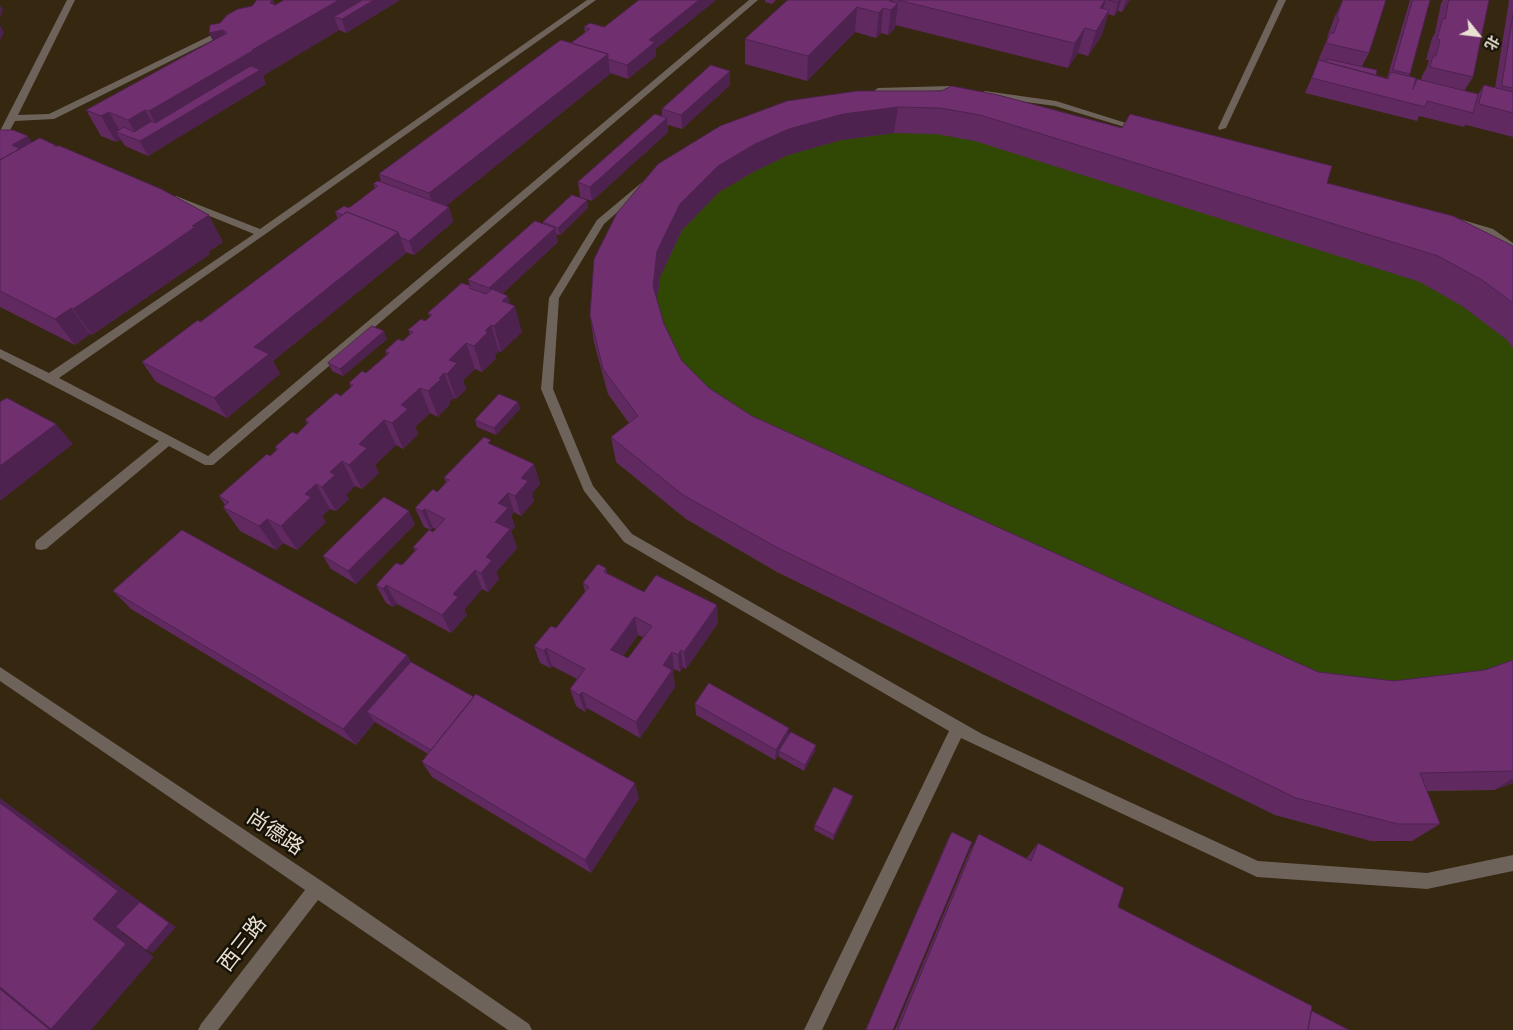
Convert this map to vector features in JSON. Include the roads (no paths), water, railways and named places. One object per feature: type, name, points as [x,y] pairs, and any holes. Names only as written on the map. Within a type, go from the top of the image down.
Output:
[{"type":"street","points":[[6,134],[70,0]]},
{"type":"street","points":[[50,378],[592,0]]},
{"type":"street","points":[[0,353],[209,462],[754,0]]},
{"type":"street","points":[[1222,128],[1282,0]]},
{"type":"street","points":[[12,118],[51,117],[234,28]]},
{"type":"street","points":[[865,92],[950,88],[1056,104],[1150,132]]},
{"type":"street","points":[[658,172],[600,222],[554,298],[547,389],[588,488],[628,538],[977,739],[1256,869],[1427,881],[1513,863]]},
{"type":"street","points":[[163,194],[261,232]]},
{"type":"street","points":[[1443,217],[1490,231],[1513,248]]},
{"type":"street","points":[[41,545],[168,440]]},
{"type":"street","name":"尚德路","points":[[0,673],[523,1030]]},
{"type":"street","points":[[813,1030],[958,728]]},
{"type":"street","name":"西三路","points":[[207,1030],[317,888]]}]
